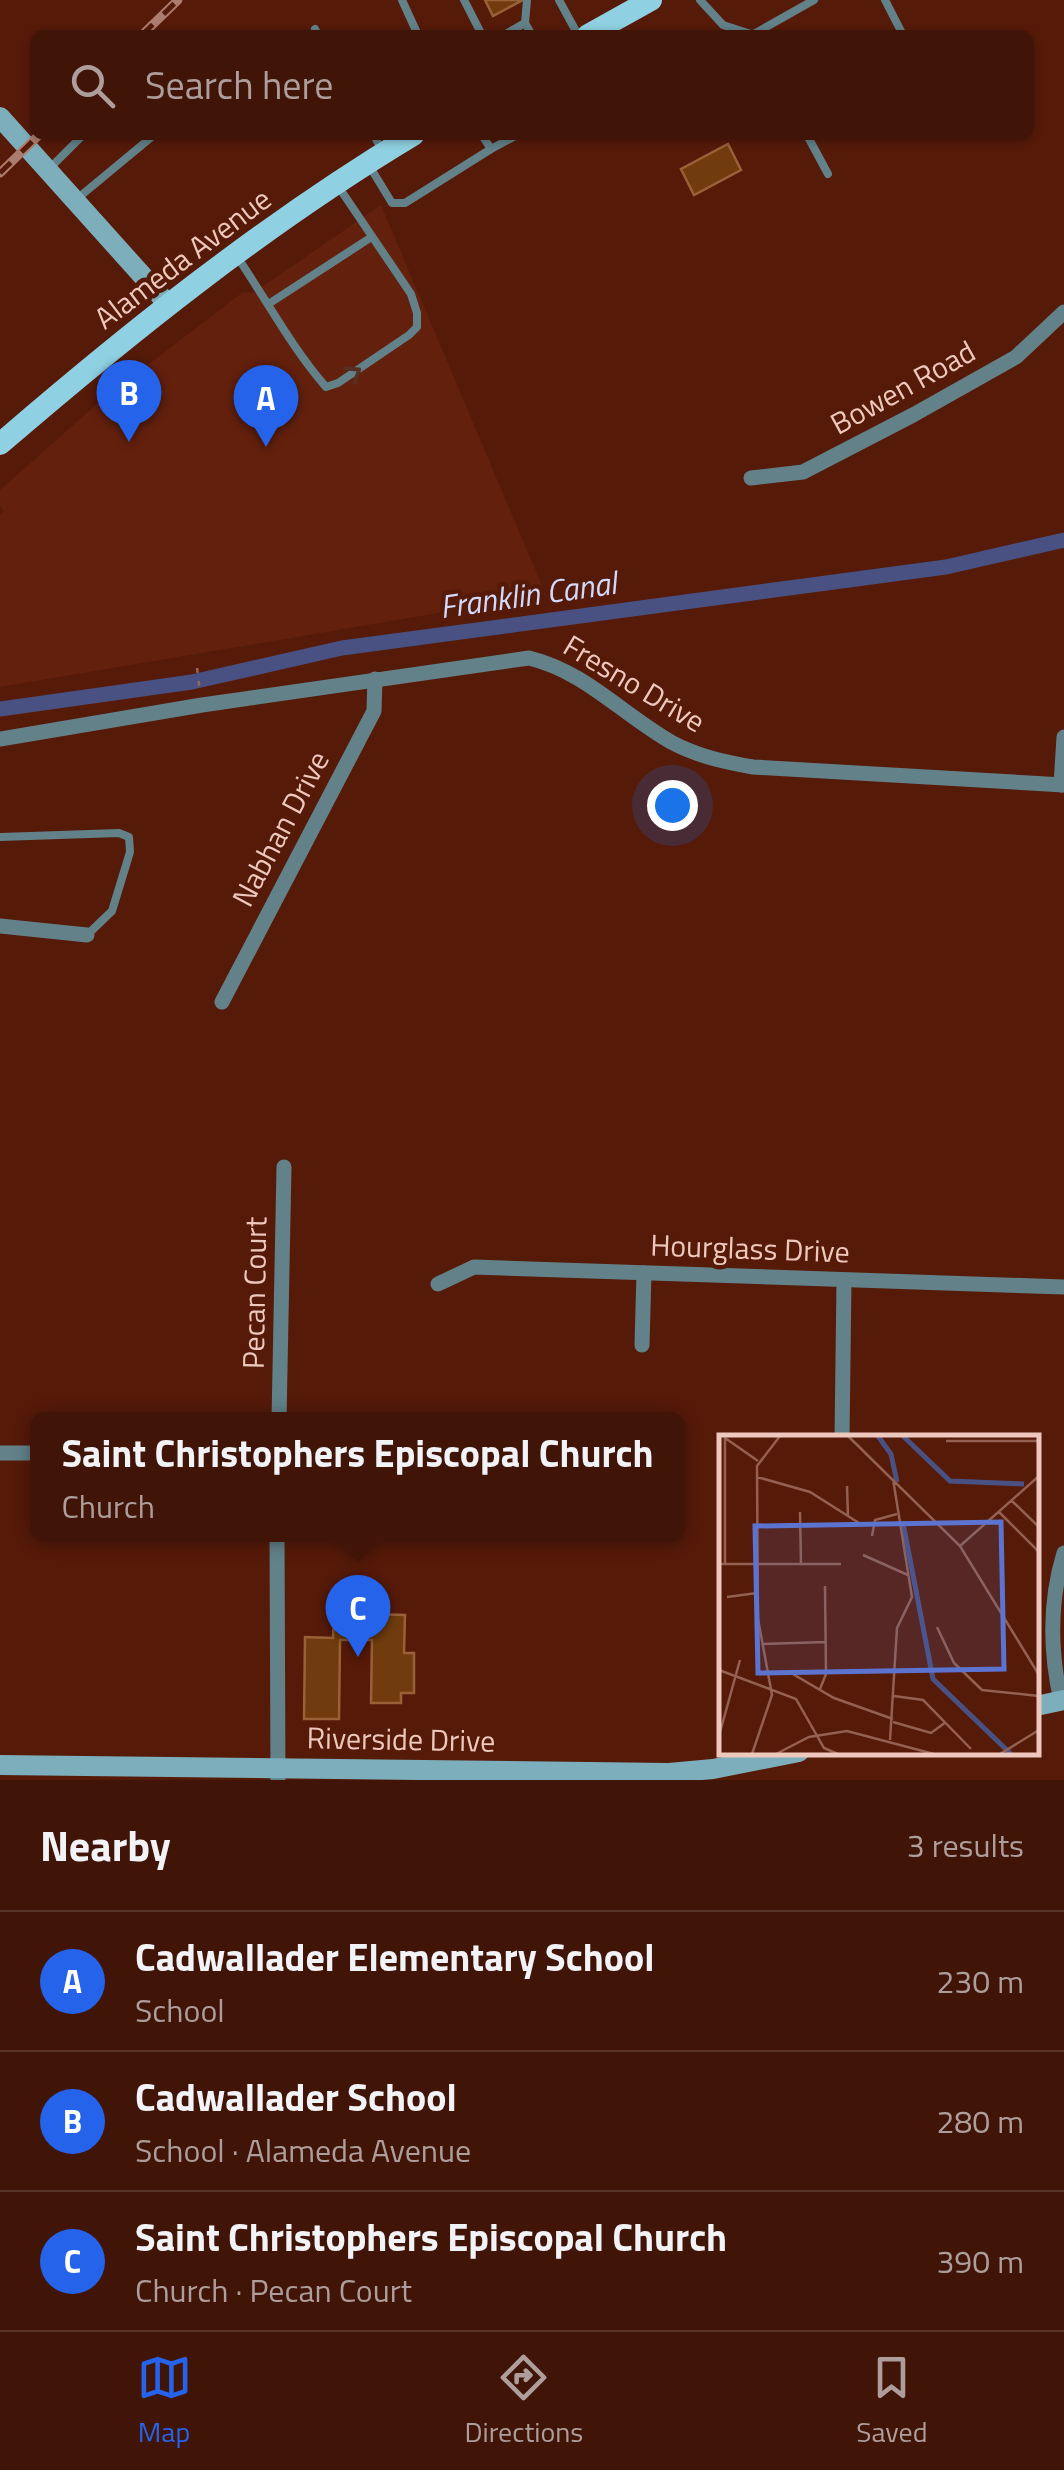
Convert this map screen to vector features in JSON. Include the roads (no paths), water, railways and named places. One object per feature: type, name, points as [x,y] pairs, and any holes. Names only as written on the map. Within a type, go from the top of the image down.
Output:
[{"type":"main road","points":[[597,30],[652,0]]},
{"type":"main road","name":"Alameda Avenue","points":[[0,444],[168,303],[337,184],[375,150],[400,140]]},
{"type":"street","points":[[0,117],[168,303]]},
{"type":"street","name":"Bowen Road","points":[[751,478],[802,472],[881,432],[1016,357],[1064,312]]},
{"type":"street","name":"Fresno Drive","points":[[0,738],[528,658],[560,666],[668,740],[719,761],[753,767],[1063,785]]},
{"type":"street","name":"Nabhan Drive","points":[[222,1002],[374,711],[376,679]]},
{"type":"street","points":[[1063,785],[1064,737]]},
{"type":"street","points":[[0,926],[87,935]]},
{"type":"street","name":"Pecan Court","points":[[280,1412],[284,1167]]},
{"type":"street","name":"Hourglass Drive","points":[[438,1284],[474,1267],[1064,1288]]},
{"type":"street","points":[[642,1346],[644,1273]]},
{"type":"street","points":[[842,1435],[844,1280]]},
{"type":"street","points":[[0,1452],[30,1453]]},
{"type":"street","points":[[277,1542],[277,1774]]},
{"type":"street","points":[[1062,1701],[1052,1641],[1055,1591],[1064,1554]]},
{"type":"street","name":"Riverside Drive","points":[[0,1765],[486,1776],[669,1773],[785,1755]]},
{"type":"lane","points":[[402,0],[416,30]]},
{"type":"lane","points":[[464,0],[479,30]]},
{"type":"lane","points":[[527,0],[525,24],[529,30]]},
{"type":"lane","points":[[560,0],[575,30]]},
{"type":"lane","points":[[700,0],[724,25],[739,30]]},
{"type":"lane","points":[[763,30],[814,0]]},
{"type":"lane","points":[[885,0],[901,30]]},
{"type":"lane","points":[[514,30],[525,24]]},
{"type":"lane","points":[[46,172],[78,140]]},
{"type":"lane","points":[[74,201],[148,140]]},
{"type":"lane","points":[[485,140],[491,150]]},
{"type":"lane","points":[[375,150],[392,203],[405,203],[509,140]]},
{"type":"lane","points":[[810,140],[828,174]]},
{"type":"lane","points":[[235,254],[270,303],[304,362],[326,387],[338,384],[417,327],[417,312],[410,294],[337,184]]},
{"type":"lane","points":[[270,303],[370,238]]},
{"type":"lane","points":[[0,837],[120,833],[129,837],[130,852],[112,911],[87,935]]},
{"type":"waterway","name":"Franklin Canal","points":[[0,709],[192,682],[342,648],[946,567],[1064,540]]},
{"type":"railway","points":[[147,30],[178,0]]},
{"type":"railway","points":[[0,173],[34,140]]},
{"type":"place","name":"Cadwallader School","points":[[129,442]]},
{"type":"place","name":"Cadwallader Elementary School","points":[[266,447]]},
{"type":"place","name":"Saint Christophers Episcopal Church","points":[[358,1657]]}]
